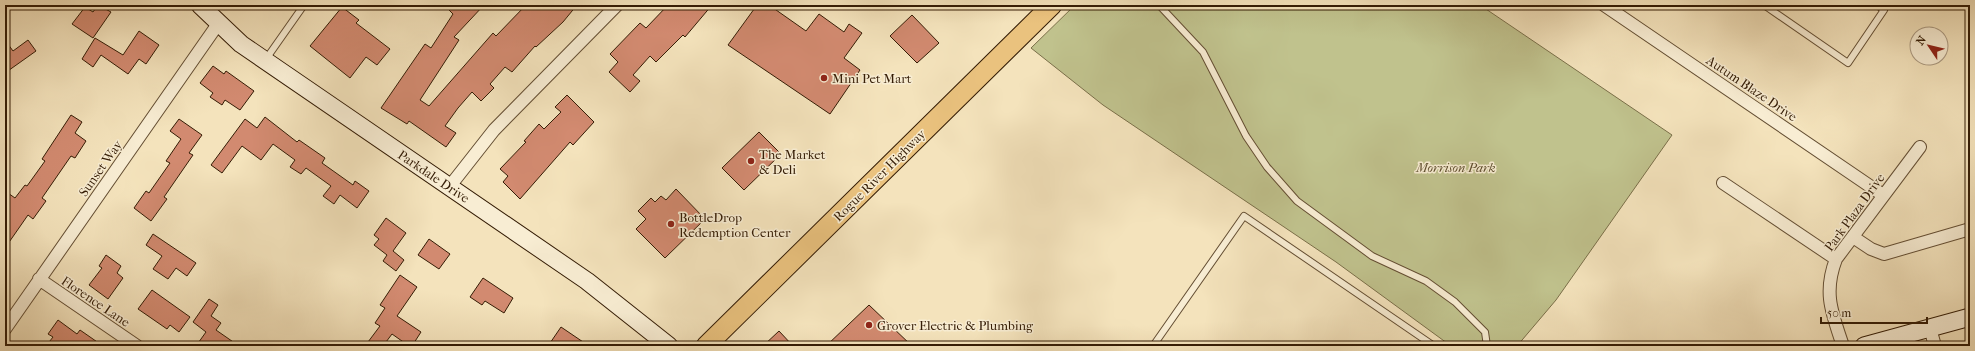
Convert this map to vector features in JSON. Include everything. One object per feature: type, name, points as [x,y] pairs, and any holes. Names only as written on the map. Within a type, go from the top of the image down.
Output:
[{"type":"main road","name":"Parkdale Drive","points":[[200,5],[218,24],[241,44],[587,281],[669,346]]},
{"type":"main road","name":"Rogue River Highway","points":[[706,346],[1052,5]]},
{"type":"main road","points":[[1864,346],[1970,317]]},
{"type":"street","points":[[450,186],[494,130],[616,5]]},
{"type":"street","name":"Autum Blaze Drive","points":[[1604,5],[1758,108],[1883,195]]},
{"type":"street","name":"Sunset Way","points":[[5,329],[218,24]]},
{"type":"street","name":"Park Plaza Drive","points":[[1843,346],[1829,301],[1831,272],[1836,259],[1920,147]]},
{"type":"street","points":[[1722,183],[1836,259]]},
{"type":"street","points":[[1852,237],[1870,249],[1884,254],[1970,229]]},
{"type":"street","name":"Florence Lane","points":[[39,279],[137,346]]},
{"type":"street","points":[[1930,328],[1935,346]]},
{"type":"lane","points":[[266,60],[304,5]]},
{"type":"lane","points":[[1158,5],[1203,52],[1246,136],[1267,167],[1297,202],[1372,256],[1426,281],[1455,302],[1485,332],[1487,346]]},
{"type":"lane","points":[[1764,5],[1848,63],[1884,10],[1877,5]]},
{"type":"lane","points":[[1153,346],[1244,216],[1434,346]]},
{"type":"green space","name":"Morrison Park","points":[[1075,5],[1480,5],[1672,135],[1556,300],[1517,346],[1451,346],[1336,262],[1103,105],[1031,48]]},
{"type":"building","points":[[98,5],[111,12],[93,38],[72,24],[85,7],[93,12]]},
{"type":"building","points":[[444,5],[484,5],[454,37],[459,40],[420,100],[429,106],[493,33],[496,36],[526,5],[577,5],[563,22],[536,47],[535,46],[512,72],[505,67],[490,84],[494,88],[481,101],[472,92],[445,126],[456,133],[446,147],[409,121],[407,124],[381,108],[425,44],[431,48],[453,14]]},
{"type":"building","points":[[668,5],[712,5],[685,37],[683,35],[656,62],[650,56],[633,75],[640,81],[630,92],[609,72],[618,62],[610,54],[640,23],[646,28]]},
{"type":"building","points":[[757,5],[769,5],[806,31],[819,14],[844,32],[849,24],[862,33],[844,58],[860,70],[830,114],[728,45]]},
{"type":"building","points":[[342,7],[359,20],[356,23],[390,49],[377,65],[366,57],[350,78],[310,46]]},
{"type":"building","points":[[912,15],[939,43],[917,63],[890,36]]},
{"type":"building","points":[[139,31],[159,45],[146,64],[139,59],[128,74],[101,55],[93,67],[82,59],[95,38],[123,55]]},
{"type":"building","points":[[5,40],[13,51],[28,40],[36,51],[5,73]]},
{"type":"building","points":[[213,66],[224,74],[226,71],[254,91],[240,110],[225,100],[222,105],[210,97],[213,93],[200,83]]},
{"type":"building","points":[[567,95],[594,122],[573,145],[570,142],[520,199],[503,182],[508,176],[500,169],[526,142],[524,141],[539,124],[544,129],[561,112],[555,107]]},
{"type":"building","points":[[71,115],[82,122],[75,133],[86,141],[75,158],[71,156],[42,198],[46,201],[33,219],[28,215],[5,248],[5,191],[15,198],[25,185],[27,186],[45,161],[42,159]]},
{"type":"building","points":[[265,117],[297,142],[299,140],[325,158],[322,163],[353,185],[355,181],[369,191],[357,208],[340,195],[334,204],[323,196],[331,186],[306,168],[301,174],[290,167],[295,160],[273,144],[261,160],[242,146],[222,173],[211,165],[245,119],[257,128]]},
{"type":"building","points":[[179,119],[202,135],[189,153],[193,155],[164,197],[167,199],[151,221],[134,208],[146,191],[149,193],[170,163],[166,161],[181,139],[170,131]]},
{"type":"building","name":"The Market & Deli","points":[[759,132],[781,154],[744,190],[722,168]]},
{"type":"building","name":"BottleDrop Redemption Center","points":[[676,189],[705,219],[665,258],[636,229],[646,219],[638,211],[651,198],[655,202],[661,196],[666,200]]},
{"type":"building","points":[[386,218],[406,233],[393,251],[404,260],[396,271],[383,261],[387,255],[374,245],[379,239],[374,235]]},
{"type":"building","points":[[153,234],[196,263],[187,276],[176,268],[168,279],[153,269],[162,256],[146,245]]},
{"type":"building","points":[[429,239],[450,254],[439,269],[418,255]]},
{"type":"building","points":[[106,255],[121,266],[117,273],[123,278],[108,299],[89,285],[102,268],[99,266]]},
{"type":"building","points":[[400,275],[417,287],[397,316],[421,332],[412,346],[409,346],[392,334],[383,346],[365,346],[380,326],[375,323],[385,308],[380,305]]},
{"type":"building","points":[[483,278],[513,298],[504,313],[485,301],[482,305],[470,297]]},
{"type":"building","points":[[152,290],[190,317],[179,332],[170,325],[167,329],[138,309]]},
{"type":"building","points":[[209,299],[218,305],[211,316],[221,323],[216,330],[239,346],[196,346],[206,332],[193,322]]},
{"type":"building","name":"Grover Electric & Plumbing","points":[[869,305],[912,346],[826,346]]},
{"type":"building","points":[[58,320],[77,334],[80,330],[103,346],[46,346],[53,337],[48,334]]},
{"type":"building","points":[[561,327],[589,346],[548,346]]},
{"type":"building","points":[[779,331],[793,346],[763,346]]},
{"type":"place","name":"Mini Pet Mart","points":[[824,78]]},
{"type":"place","name":"The Market & Deli","points":[[751,161]]},
{"type":"place","name":"BottleDrop Redemption Center","points":[[671,224]]},
{"type":"place","name":"Grover Electric & Plumbing","points":[[869,325]]}]
